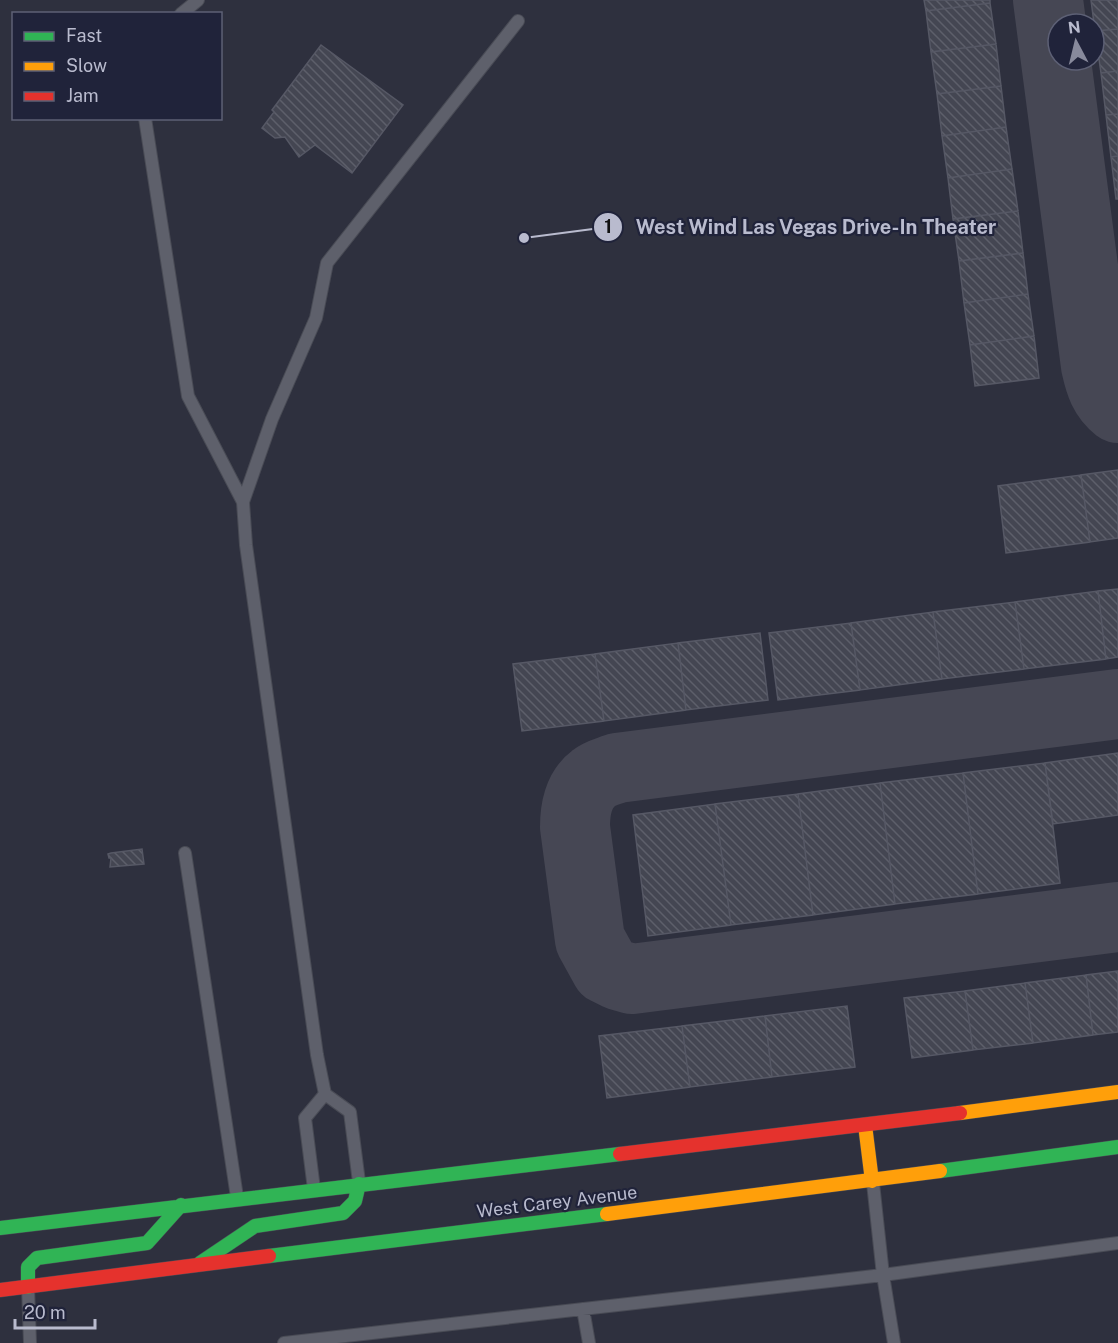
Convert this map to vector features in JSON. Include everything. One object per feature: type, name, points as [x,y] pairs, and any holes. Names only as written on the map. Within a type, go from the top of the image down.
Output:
[{"type":"main road","points":[[0,1228],[866,1125],[1118,1092]]},
{"type":"main road","points":[[866,1125],[872,1180]]},
{"type":"main road","name":"West Carey Avenue","points":[[0,1290],[1118,1148]]},
{"type":"main road","points":[[196,1266],[255,1226],[343,1213],[352,1207],[357,1199],[359,1184]]},
{"type":"main road","points":[[28,1287],[26,1273],[31,1261],[37,1258],[147,1243],[181,1205]]},
{"type":"lane","points":[[183,12],[198,0]]},
{"type":"lane","points":[[359,1184],[350,1112],[325,1094],[317,1055],[246,545],[243,502],[272,419],[316,318],[327,263],[518,21]]},
{"type":"lane","points":[[145,120],[188,396],[243,502]]},
{"type":"lane","points":[[185,853],[237,1198]]},
{"type":"lane","points":[[314,1189],[305,1118],[325,1094]]},
{"type":"lane","points":[[872,1180],[894,1343]]},
{"type":"lane","points":[[284,1343],[884,1275],[1118,1243]]},
{"type":"lane","points":[[28,1287],[30,1343]]},
{"type":"lane","points":[[583,1309],[589,1343]]},
{"type":"building","points":[[924,0],[990,0],[990,3],[926,11]]},
{"type":"building","points":[[1091,0],[1118,0],[1118,29],[1106,30],[1106,12],[1093,12]]},
{"type":"building","points":[[990,3],[996,44],[931,52],[926,11]]},
{"type":"building","points":[[1118,29],[1118,71],[1101,73],[1106,72],[1106,30]]},
{"type":"building","points":[[996,44],[1001,86],[937,94],[931,52]]},
{"type":"building","points":[[321,45],[403,105],[352,173],[315,145],[299,157],[285,137],[275,138],[262,128],[274,112],[272,110]]},
{"type":"building","points":[[1118,71],[1118,114],[1106,115],[1101,73]]},
{"type":"building","points":[[1001,86],[1006,127],[942,136],[937,94]]},
{"type":"building","points":[[1118,114],[1118,156],[1111,157],[1106,115]]},
{"type":"building","points":[[1006,127],[1012,169],[948,178],[942,136]]},
{"type":"building","points":[[1118,156],[1118,199],[1116,199],[1111,157]]},
{"type":"building","points":[[1012,169],[1018,211],[953,219],[948,178]]},
{"type":"building","points":[[1018,211],[1023,253],[959,261],[953,219]]},
{"type":"building","points":[[1023,253],[1028,294],[964,303],[959,261]]},
{"type":"building","points":[[1028,294],[1034,336],[970,345],[964,303]]},
{"type":"building","points":[[1034,336],[1039,378],[975,386],[970,345]]},
{"type":"building","points":[[1118,470],[1118,538],[1090,542],[1081,475]]},
{"type":"building","points":[[1081,475],[1090,542],[1006,553],[998,486]]},
{"type":"building","points":[[1118,589],[1118,657],[1106,659],[1098,591]]},
{"type":"building","points":[[1098,591],[1106,659],[1024,669],[1015,602]]},
{"type":"building","points":[[1015,602],[1024,669],[942,679],[933,612]]},
{"type":"building","points":[[933,612],[942,679],[860,690],[851,623]]},
{"type":"building","points":[[851,623],[860,690],[778,700],[769,633]]},
{"type":"building","points":[[760,633],[768,700],[686,710],[678,643]]},
{"type":"building","points":[[678,643],[686,710],[604,721],[595,654]]},
{"type":"building","points":[[595,654],[604,721],[522,731],[513,664]]},
{"type":"building","points":[[1118,753],[1118,815],[1053,824],[1045,763]]},
{"type":"building","points":[[1045,763],[1060,883],[978,894],[963,773]]},
{"type":"building","points":[[963,773],[978,894],[895,904],[880,783]]},
{"type":"building","points":[[880,783],[895,904],[813,915],[798,794]]},
{"type":"building","points":[[798,794],[813,915],[731,925],[715,804]]},
{"type":"building","points":[[715,804],[731,925],[648,936],[633,815]]},
{"type":"building","points":[[142,849],[144,864],[110,867],[111,858],[108,854]]},
{"type":"building","points":[[1118,971],[1118,1032],[1093,1035],[1086,975]]},
{"type":"building","points":[[1086,975],[1093,1035],[1033,1043],[1025,983]]},
{"type":"building","points":[[1025,983],[1033,1043],[973,1050],[965,991]]},
{"type":"building","points":[[965,991],[973,1050],[912,1058],[904,998]]},
{"type":"building","points":[[847,1006],[855,1067],[772,1077],[765,1016]]},
{"type":"building","points":[[765,1016],[772,1077],[690,1087],[682,1026]]},
{"type":"building","points":[[682,1026],[690,1087],[607,1098],[599,1036]]},
{"type":"taxiway","points":[[1048,0],[1096,366],[1103,390],[1118,408]]},
{"type":"taxiway","points":[[1118,704],[617,768],[596,776],[584,788],[577,807],[575,827],[590,940],[606,969],[632,979],[1118,917]]},
{"type":"traffic: fast","points":[[940,1171],[1118,1147]]},
{"type":"traffic: fast","points":[[0,1228],[620,1154]]},
{"type":"traffic: fast","points":[[200,1263],[255,1226],[343,1213],[355,1201],[359,1184]]},
{"type":"traffic: fast","points":[[28,1287],[28,1267],[37,1258],[147,1243],[181,1205]]},
{"type":"traffic: fast","points":[[269,1256],[607,1214]]},
{"type":"traffic: slow","points":[[960,1113],[1118,1092]]},
{"type":"traffic: slow","points":[[865,1125],[872,1181]]},
{"type":"traffic: slow","points":[[607,1214],[940,1171]]},
{"type":"traffic: jam","points":[[620,1154],[960,1113]]},
{"type":"traffic: jam","points":[[0,1290],[269,1256]]},
{"type":"place","name":"West Wind Las Vegas Drive-In Theater","points":[[524,238]]}]
